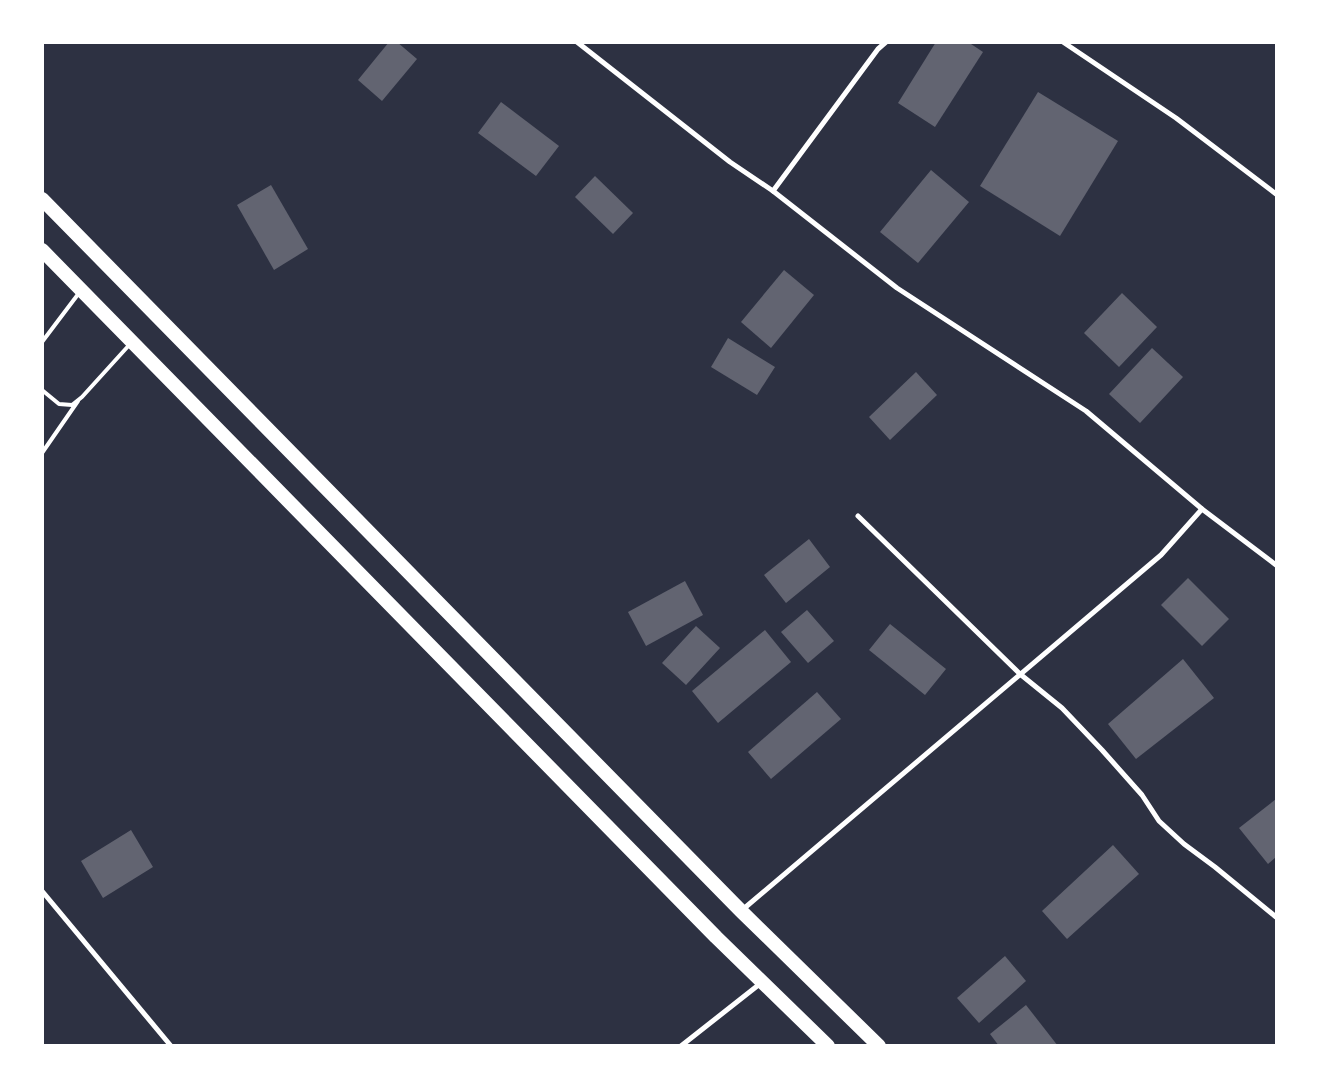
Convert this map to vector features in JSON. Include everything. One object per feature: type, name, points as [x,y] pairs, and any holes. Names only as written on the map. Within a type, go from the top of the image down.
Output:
[{"type":"highway","points":[[42,199],[741,911],[879,1046]]},
{"type":"highway","points":[[42,250],[716,937],[828,1046]]},
{"type":"street","points":[[577,42],[730,162],[773,191],[897,288],[1086,411],[1202,508],[1276,565]]},
{"type":"street","points":[[773,191],[878,48],[886,42]]},
{"type":"street","points":[[1063,42],[1176,118],[1276,194]]},
{"type":"street","points":[[741,911],[1161,555],[1202,508]]},
{"type":"street","points":[[858,516],[1020,674],[1062,708],[1142,795],[1159,820],[1184,844],[1276,917]]},
{"type":"street","points":[[42,891],[171,1046]]},
{"type":"street","points":[[681,1046],[763,981]]},
{"type":"lane","points":[[42,342],[82,289]]},
{"type":"lane","points":[[42,453],[82,397],[133,342]]},
{"type":"lane","points":[[42,390],[59,404],[72,404],[82,397]]},
{"type":"building","points":[[389,42],[397,42],[417,59],[382,101],[358,80]]},
{"type":"building","points":[[936,42],[968,42],[983,52],[935,127],[898,103]]},
{"type":"building","points":[[1038,92],[1118,141],[1060,236],[980,186]]},
{"type":"building","points":[[501,102],[559,146],[536,176],[478,133]]},
{"type":"building","points":[[931,170],[969,202],[918,263],[880,232]]},
{"type":"building","points":[[595,176],[633,213],[613,234],[575,197]]},
{"type":"building","points":[[271,185],[308,249],[274,270],[237,205]]},
{"type":"building","points":[[784,270],[814,295],[771,348],[741,322]]},
{"type":"building","points":[[1122,293],[1157,327],[1119,367],[1084,333]]},
{"type":"building","points":[[728,338],[775,367],[757,395],[711,367]]},
{"type":"building","points":[[1152,348],[1183,377],[1140,423],[1109,394]]},
{"type":"building","points":[[916,372],[937,395],[890,440],[869,417]]},
{"type":"building","points":[[809,539],[830,567],[786,603],[764,575]]},
{"type":"building","points":[[1188,578],[1229,619],[1202,646],[1161,605]]},
{"type":"building","points":[[685,581],[703,615],[646,646],[628,612]]},
{"type":"building","points":[[807,610],[834,641],[808,663],[781,632]]},
{"type":"building","points":[[890,624],[946,669],[925,695],[869,650]]},
{"type":"building","points":[[696,626],[720,648],[686,685],[662,663]]},
{"type":"building","points":[[765,630],[791,662],[718,723],[692,691]]},
{"type":"building","points":[[1183,659],[1214,698],[1136,759],[1108,724]]},
{"type":"building","points":[[817,692],[841,719],[771,779],[748,752]]},
{"type":"building","points":[[1276,799],[1276,857],[1268,864],[1239,828]]},
{"type":"building","points":[[131,830],[153,867],[103,898],[81,861]]},
{"type":"building","points":[[1113,845],[1139,874],[1067,939],[1042,911]]},
{"type":"building","points":[[1005,956],[1026,981],[979,1023],[957,998]]},
{"type":"building","points":[[1026,1005],[1058,1046],[999,1046],[990,1034]]}]
